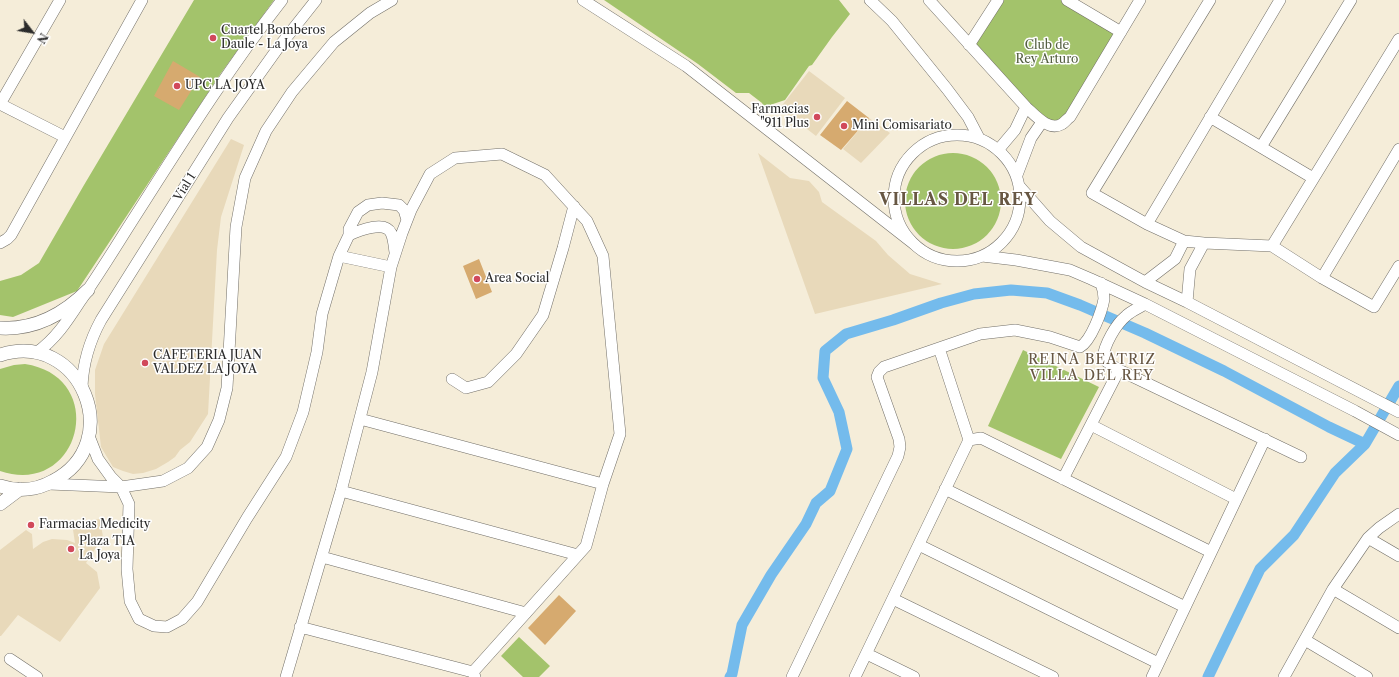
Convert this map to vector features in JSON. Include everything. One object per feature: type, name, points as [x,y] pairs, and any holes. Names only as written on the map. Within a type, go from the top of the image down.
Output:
[{"type":"main road","points":[[0,328],[26,326],[51,318],[72,304],[88,290]]},
{"type":"main road","points":[[0,355],[21,352],[36,353],[44,355],[60,363],[72,373],[82,387],[87,399],[91,420],[89,436],[81,456],[74,465],[58,479],[49,484],[35,488],[20,489],[0,486]]},
{"type":"main road","points":[[0,504],[20,489]]},
{"type":"street","points":[[60,0],[0,104],[65,137]]},
{"type":"street","points":[[0,243],[11,235],[142,0]]},
{"type":"street","points":[[36,353],[47,345],[62,329],[205,107],[254,36],[282,0]]},
{"type":"street","name":"Vial 1","points":[[82,387],[86,353],[94,332],[101,320],[228,118],[278,48],[316,0]]},
{"type":"street","points":[[49,484],[121,487],[163,481],[188,468],[207,447],[219,420],[227,388],[236,227],[245,178],[266,131],[292,92],[334,42],[370,13],[392,0]]},
{"type":"street","points":[[583,0],[686,66],[914,244],[929,255],[946,260],[964,261],[982,256],[1000,245],[1013,228],[1020,208],[1020,187],[1017,175],[1009,161],[999,149],[990,142],[979,138],[958,134],[937,137],[918,148],[903,164],[895,184],[894,206],[901,227],[914,244]]},
{"type":"street","points":[[870,0],[892,21],[947,89],[968,116],[979,138]]},
{"type":"street","points":[[929,0],[1026,108],[1042,122],[1053,126],[1062,124],[1070,117],[1140,0]]},
{"type":"street","points":[[968,45],[998,0]]},
{"type":"street","points":[[1069,0],[1121,32]]},
{"type":"street","points":[[1210,0],[1092,193],[1147,224],[1184,241],[1272,246],[1322,278],[1374,307],[1399,266]]},
{"type":"street","points":[[1147,224],[1280,0]]},
{"type":"street","points":[[1261,147],[1351,0]]},
{"type":"street","points":[[1272,246],[1399,39]]},
{"type":"street","points":[[999,149],[1015,130],[1026,108]]},
{"type":"street","points":[[1210,118],[1313,178]]},
{"type":"street","points":[[1017,175],[1031,138],[1042,122]]},
{"type":"street","points":[[1322,278],[1399,149]]},
{"type":"street","points":[[286,677],[300,627],[322,557],[360,419],[372,372],[391,267],[407,220],[430,174],[455,158],[502,154],[546,175],[587,221],[603,256],[620,434],[603,484],[586,546],[474,674],[300,627]]},
{"type":"street","points":[[1020,187],[1050,221],[1081,247],[1145,282],[1187,302],[1399,412]]},
{"type":"street","points":[[89,436],[98,459],[121,487],[129,504],[127,569],[130,601],[139,619],[154,626],[167,627],[182,619],[197,602],[247,518],[286,457],[303,412],[317,352],[322,314],[339,256],[349,235],[349,229],[358,212],[368,205],[382,203],[399,205],[404,210],[407,220]]},
{"type":"street","points":[[452,379],[466,388],[488,382],[516,354],[543,315],[564,248],[574,206]]},
{"type":"street","points":[[349,235],[366,228],[374,227],[387,229],[391,232],[395,254]]},
{"type":"street","points":[[1145,282],[1175,259],[1184,241]]},
{"type":"street","points":[[1187,302],[1190,269],[1204,243]]},
{"type":"street","points":[[339,256],[391,267]]},
{"type":"street","points":[[982,256],[1016,260],[1070,270],[1101,283],[1355,411],[1399,435]]},
{"type":"street","points":[[792,677],[898,456],[900,447],[899,439],[877,377],[879,372],[884,367],[980,334],[1015,330],[1050,337],[1080,347],[1085,344],[1094,329],[1101,312],[1104,292],[1101,283]]},
{"type":"street","points":[[1145,304],[1126,315],[1108,341],[1104,353],[1104,358],[1108,362],[1119,370],[1301,457]]},
{"type":"street","points":[[855,677],[969,440],[939,348]]},
{"type":"street","points":[[1063,479],[1119,370]]},
{"type":"street","points":[[360,419],[603,484]]},
{"type":"street","points":[[1091,425],[1236,499]]},
{"type":"street","points":[[969,440],[981,438],[1211,552]]},
{"type":"street","points":[[1152,677],[1265,439]]},
{"type":"street","points":[[341,490],[578,555]]},
{"type":"street","points":[[945,490],[1185,607]]},
{"type":"street","points":[[1284,677],[1333,589],[1368,538],[1399,514]]},
{"type":"street","points":[[1368,538],[1399,556]]},
{"type":"street","points":[[918,545],[1158,663]]},
{"type":"street","points":[[322,557],[526,613]]},
{"type":"street","points":[[1333,589],[1399,628]]},
{"type":"street","points":[[893,599],[1053,677]]},
{"type":"street","points":[[1305,640],[1367,677]]},
{"type":"street","points":[[867,654],[914,677]]},
{"type":"street","points":[[10,659],[37,677]]},
{"type":"shaded area","points":[[809,71],[845,98],[816,136],[780,108]]},
{"type":"shaded area","points":[[869,118],[890,133],[861,163],[843,149]]},
{"type":"shaded area","points":[[231,139],[244,145],[221,217],[217,250],[208,414],[190,442],[168,462],[156,469],[143,473],[133,474],[123,471],[113,467],[101,447],[95,394],[95,370],[104,344]]},
{"type":"shaded area","points":[[758,153],[790,178],[809,181],[819,192],[822,202],[876,241],[888,255],[910,274],[942,284],[815,314]]},
{"type":"shaded area","points":[[100,519],[103,537],[86,563],[97,572],[100,588],[60,642],[18,615],[0,636],[0,550],[26,530],[32,534],[33,549],[43,542],[52,539],[67,540],[75,543],[72,523]]},
{"type":"green space","points":[[194,0],[274,0],[221,73],[77,291],[13,317],[0,315],[0,281],[21,275],[39,263]]},
{"type":"green space","points":[[604,0],[839,0],[850,14],[812,65],[809,66],[785,100],[764,107],[762,103],[749,93],[736,93],[698,64]]},
{"type":"green space","name":"Club de Rey Arturo","points":[[998,0],[1068,0],[1121,32],[1070,117],[1053,126],[969,45]]},
{"type":"green space","points":[[953,153],[971,157],[980,161],[987,167],[993,174],[997,183],[1001,201],[997,219],[993,228],[987,235],[980,241],[971,245],[953,249],[935,245],[926,241],[919,235],[913,228],[909,219],[905,201],[909,183],[913,174],[919,167],[926,161],[935,157]]},
{"type":"green space","points":[[1023,350],[1099,387],[1061,459],[988,426]]},
{"type":"green space","points":[[25,364],[52,373],[68,390],[76,411],[75,432],[66,452],[50,468],[28,475],[0,471],[0,369]]},
{"type":"green space","points":[[519,637],[550,666],[539,677],[523,677],[501,656]]},
{"type":"building","name":"UPC LA JOYA","points":[[173,61],[200,77],[179,110],[154,96]]},
{"type":"building","name":"Mini Comisariato","points":[[847,101],[869,118],[841,150],[820,135]]},
{"type":"building","name":"Area Social","points":[[479,259],[492,292],[476,299],[463,266]]},
{"type":"building","points":[[559,595],[576,611],[545,645],[528,628]]},
{"type":"waterway","points":[[730,677],[732,674],[742,625],[771,575],[806,524],[816,503],[830,491],[847,449],[839,412],[823,378],[825,351],[846,334],[893,320],[941,303],[974,294],[1011,290],[1047,293],[1080,305],[1145,333],[1224,371],[1329,427],[1365,444]]},
{"type":"waterway","points":[[1208,677],[1260,569],[1294,535],[1335,473],[1365,444],[1399,386]]},
{"type":"place","name":"Cuartel Bomberos Daule - La Joya","points":[[213,38]]},
{"type":"place","name":"UPC LA JOYA","points":[[177,86]]},
{"type":"place","name":"Farmacias \"911 Plus","points":[[817,117]]},
{"type":"place","name":"Mini Comisariato","points":[[844,126]]},
{"type":"place","name":"Area Social","points":[[477,279]]},
{"type":"place","name":"CAFETERIA JUAN VALDEZ LA JOYA","points":[[145,363]]},
{"type":"place","name":"Farmacias Medicity","points":[[31,525]]},
{"type":"place","name":"Plaza TIA La Joya","points":[[71,549]]},
{"type":"district","name":"VILLAS DEL REY","points":[[958,200]]},
{"type":"district","name":"REINA BEATRIZ VILLA DEL REY","points":[[1092,368]]}]
